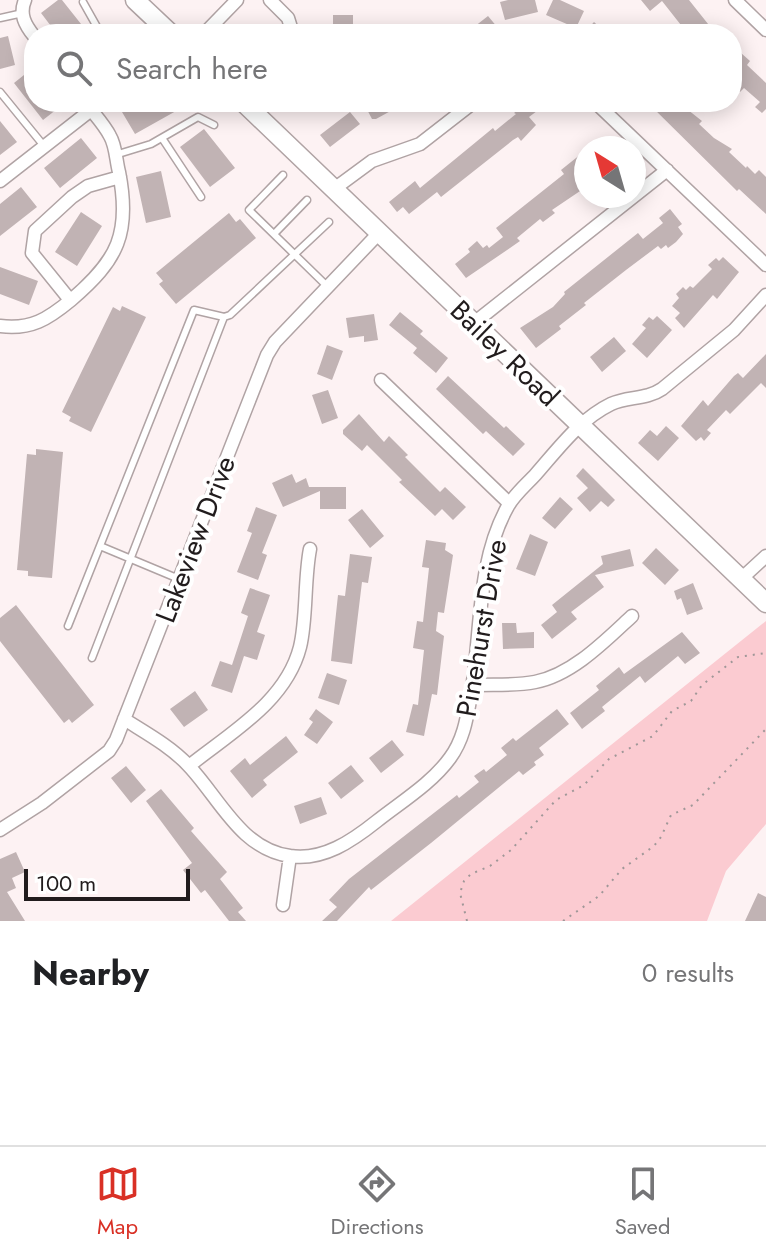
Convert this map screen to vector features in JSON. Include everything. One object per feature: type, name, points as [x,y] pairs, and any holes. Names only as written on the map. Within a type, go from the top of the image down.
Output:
[{"type":"street","points":[[135,0],[160,24]]},
{"type":"street","points":[[214,24],[237,0]]},
{"type":"street","points":[[270,0],[290,24]]},
{"type":"street","points":[[735,0],[766,30]]},
{"type":"street","points":[[24,3],[23,20],[26,24]]},
{"type":"street","points":[[0,181],[81,112]]},
{"type":"street","points":[[0,326],[33,326],[52,315],[97,277],[115,249],[125,201],[112,138],[92,112]]},
{"type":"street","name":"Bailey Road","points":[[253,112],[766,603]]},
{"type":"street","points":[[334,189],[372,161],[420,144],[461,112]]},
{"type":"street","points":[[606,112],[766,265]]},
{"type":"street","points":[[474,323],[667,170]]},
{"type":"street","points":[[70,300],[32,253],[35,231],[88,186],[120,177]]},
{"type":"street","name":"Lakeview Drive","points":[[0,830],[42,803],[109,751],[267,355],[275,342],[380,232]]},
{"type":"street","name":"Pinehurst Drive","points":[[124,719],[165,745],[189,766],[254,841],[290,856],[328,852],[349,842],[435,775],[460,742],[472,685],[487,560],[509,503],[579,425],[611,404],[650,396],[662,389],[734,330],[766,295]]},
{"type":"street","points":[[381,380],[509,503]]},
{"type":"street","points":[[189,766],[263,707],[288,677],[300,645],[310,549]]},
{"type":"street","points":[[741,579],[766,556]]},
{"type":"street","points":[[472,685],[527,684],[552,677],[572,666],[632,616]]},
{"type":"street","points":[[283,905],[290,856]]},
{"type":"lane","points":[[83,2],[95,24]]},
{"type":"lane","points":[[0,18],[24,3]]},
{"type":"lane","points":[[0,92],[44,146]]},
{"type":"lane","points":[[115,155],[151,144],[198,117],[214,125]]},
{"type":"lane","points":[[162,138],[201,197]]},
{"type":"lane","points":[[283,175],[249,210],[328,287]]},
{"type":"lane","points":[[274,234],[307,200]]},
{"type":"lane","points":[[68,626],[194,310],[224,317],[230,315],[329,222]]},
{"type":"lane","points":[[92,658],[224,317]]},
{"type":"lane","points":[[100,546],[179,579]]},
{"type":"path","points":[[467,921],[460,893],[464,881],[471,874],[490,866],[511,850],[556,800],[584,785],[609,759],[653,736],[672,711],[691,701],[702,685],[738,657],[766,653]]},
{"type":"path","points":[[563,921],[599,896],[622,869],[654,846],[671,815],[693,805],[766,729]]},
{"type":"shaded area","points":[[766,621],[766,824],[726,871],[707,921],[391,921]]},
{"type":"building","points":[[62,0],[81,24],[49,24],[41,13]]},
{"type":"building","points":[[535,0],[538,12],[505,20],[500,2]]},
{"type":"building","points":[[553,0],[584,11],[578,24],[567,24],[546,15]]},
{"type":"building","points":[[641,0],[689,0],[708,24],[680,24],[662,1],[650,11]]},
{"type":"building","points":[[333,15],[353,15],[353,24],[333,24]]},
{"type":"building","points":[[488,16],[495,24],[478,24]]},
{"type":"building","points":[[8,36],[15,65],[0,69],[0,38]]},
{"type":"building","points":[[742,54],[750,61],[747,65],[766,83],[766,109],[762,113],[755,107],[760,102],[744,88],[742,90]]},
{"type":"building","points":[[24,75],[24,96],[14,83]]},
{"type":"building","points":[[37,112],[53,112],[43,120]]},
{"type":"building","points":[[122,112],[174,112],[135,134]]},
{"type":"building","points":[[350,112],[360,124],[330,147],[320,135]]},
{"type":"building","points":[[368,112],[389,112],[376,119],[372,119]]},
{"type":"building","points":[[536,112],[529,117],[536,125],[521,141],[518,137],[513,140],[441,197],[437,192],[409,214],[403,207],[397,212],[389,202],[415,181],[420,188],[514,113]]},
{"type":"building","points":[[657,112],[691,112],[702,121],[699,124],[714,138],[732,149],[729,152],[746,168],[755,174],[759,170],[766,177],[766,214],[739,189],[737,191]]},
{"type":"building","points":[[0,121],[17,142],[0,155]]},
{"type":"building","points":[[204,129],[235,168],[210,187],[180,147]]},
{"type":"building","points":[[81,138],[97,158],[60,188],[44,168]]},
{"type":"building","points":[[574,160],[574,195],[552,210],[555,213],[543,222],[540,219],[517,238],[520,241],[466,278],[455,264],[470,252],[468,249],[477,241],[483,248],[487,245],[489,248],[503,237],[496,228],[564,174],[561,170]]},
{"type":"building","points":[[161,171],[171,217],[146,223],[136,177]]},
{"type":"building","points":[[21,187],[37,207],[0,236],[0,204]]},
{"type":"building","points":[[670,209],[682,224],[678,227],[683,234],[676,242],[668,248],[666,245],[661,249],[658,246],[626,270],[584,303],[586,305],[559,326],[561,329],[536,348],[520,328],[553,307],[564,292],[638,233],[643,239],[663,223],[659,218]]},
{"type":"building","points":[[81,212],[102,226],[77,266],[55,252]]},
{"type":"building","points":[[229,213],[236,222],[240,219],[256,238],[176,304],[159,284],[163,281],[156,273]]},
{"type":"building","points":[[723,257],[739,272],[717,299],[713,295],[684,328],[675,318],[680,313],[672,306],[679,298],[676,294],[683,287],[686,290],[690,286],[693,288],[712,269],[708,265],[716,258],[719,261]]},
{"type":"building","points":[[0,267],[38,281],[29,305],[0,294]]},
{"type":"building","points":[[122,306],[146,317],[91,432],[69,421],[71,417],[62,412],[113,307],[120,311]]},
{"type":"building","points":[[400,312],[448,358],[436,373],[413,353],[417,348],[389,325]]},
{"type":"building","points":[[374,314],[378,340],[364,342],[364,336],[349,338],[346,318]]},
{"type":"building","points":[[657,316],[672,330],[647,358],[632,344],[646,328],[642,325],[649,317],[653,320]]},
{"type":"building","points":[[614,337],[626,351],[602,372],[590,357]]},
{"type":"building","points":[[327,345],[343,351],[332,380],[317,374]]},
{"type":"building","points":[[766,354],[766,388],[761,383],[730,414],[726,410],[707,430],[711,433],[704,441],[701,437],[696,441],[681,426],[703,400],[708,406],[734,376],[738,373],[743,378]]},
{"type":"building","points":[[448,376],[525,444],[513,456],[486,431],[483,434],[436,389]]},
{"type":"building","points":[[328,390],[338,418],[322,424],[312,395]]},
{"type":"building","points":[[359,414],[384,442],[389,436],[440,492],[445,487],[466,507],[453,520],[442,509],[435,516],[399,482],[402,480],[367,445],[362,451],[343,434],[343,430]]},
{"type":"building","points":[[666,426],[679,438],[658,461],[638,443],[650,430],[657,436]]},
{"type":"building","points":[[36,449],[63,452],[52,578],[28,576],[28,571],[17,570],[27,454],[36,455]]},
{"type":"building","points":[[583,468],[615,500],[608,507],[601,501],[590,512],[577,498],[588,488],[576,476]]},
{"type":"building","points":[[292,474],[296,483],[306,478],[309,487],[346,487],[346,509],[320,509],[320,491],[283,507],[272,483]]},
{"type":"building","points":[[560,497],[573,509],[555,529],[542,518]]},
{"type":"building","points":[[256,507],[277,515],[262,553],[267,555],[258,580],[237,572],[252,533],[247,531]]},
{"type":"building","points":[[362,509],[384,536],[370,548],[348,520]]},
{"type":"building","points":[[530,534],[548,542],[535,576],[516,569]]},
{"type":"building","points":[[426,540],[446,543],[445,550],[453,555],[444,613],[438,612],[436,631],[444,636],[437,695],[432,694],[424,736],[406,732],[413,704],[418,705],[424,650],[413,648],[417,621],[423,622],[429,568],[422,567]]},
{"type":"building","points":[[656,548],[679,570],[665,585],[642,563]]},
{"type":"building","points":[[630,549],[634,566],[595,575],[604,587],[571,612],[577,619],[552,639],[541,625],[557,612],[552,605],[603,564],[601,556]]},
{"type":"building","points":[[350,554],[372,557],[368,583],[362,582],[352,664],[331,661],[338,595],[345,596]]},
{"type":"building","points":[[693,583],[703,609],[687,615],[681,598],[677,600],[674,591]]},
{"type":"building","points":[[250,588],[270,595],[257,632],[265,635],[257,660],[244,656],[232,693],[211,686],[220,661],[232,665],[248,616],[241,613]]},
{"type":"building","points":[[16,605],[94,705],[72,723],[69,719],[64,723],[0,641],[0,618]]},
{"type":"building","points":[[502,623],[516,623],[517,633],[534,632],[534,648],[503,649]]},
{"type":"building","points":[[682,632],[700,653],[685,664],[678,656],[645,683],[640,676],[602,707],[605,711],[582,729],[570,713],[599,690],[596,686],[619,667],[624,674]]},
{"type":"building","points":[[327,673],[347,680],[339,705],[318,698]]},
{"type":"building","points":[[195,691],[208,710],[184,727],[170,709]]},
{"type":"building","points":[[316,709],[333,722],[317,744],[304,735],[313,722],[309,719]]},
{"type":"building","points":[[557,709],[569,724],[539,748],[544,755],[534,762],[536,765],[523,775],[519,771],[371,890],[369,887],[337,921],[322,921],[337,907],[329,900],[349,879],[457,795],[459,798],[479,782],[474,776],[484,769],[486,772],[507,755],[501,748],[513,738],[516,741]]},
{"type":"building","points":[[286,736],[298,752],[263,780],[267,785],[252,798],[230,771],[245,758],[250,765]]},
{"type":"building","points":[[392,740],[404,755],[381,773],[369,758]]},
{"type":"building","points":[[351,765],[364,781],[341,799],[328,783]]},
{"type":"building","points":[[126,766],[146,790],[131,803],[111,778]]},
{"type":"building","points":[[161,789],[194,828],[191,831],[227,872],[220,879],[243,908],[238,912],[246,921],[229,921],[205,890],[201,893],[183,870],[192,863],[146,801]]},
{"type":"building","points":[[321,797],[327,814],[300,824],[294,806]]},
{"type":"building","points":[[16,852],[25,872],[12,878],[16,888],[7,892],[25,921],[0,921],[0,859]]},
{"type":"building","points":[[758,893],[766,897],[766,921],[745,921]]}]
